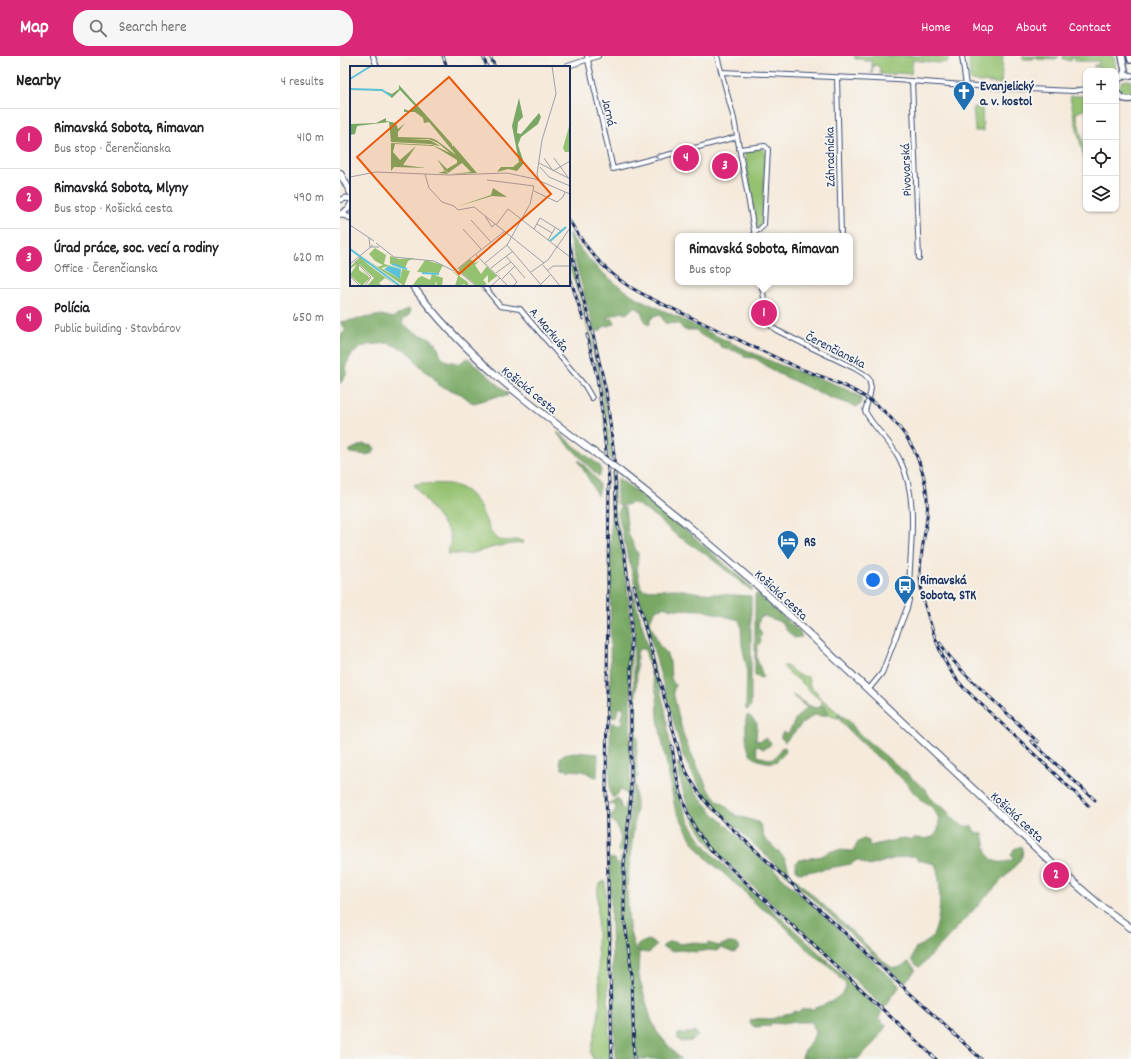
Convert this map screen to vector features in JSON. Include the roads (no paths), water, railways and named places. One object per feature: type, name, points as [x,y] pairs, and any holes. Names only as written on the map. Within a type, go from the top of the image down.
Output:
[{"type":"main road","points":[[1122,56],[1125,70],[1124,76]]},
{"type":"main road","points":[[1130,56],[1131,60]]},
{"type":"main road","points":[[1119,80],[1124,76],[1131,76]]},
{"type":"main road","points":[[1119,96],[1126,100],[1131,99]]},
{"type":"main road","points":[[340,173],[350,191]]},
{"type":"main road","name":"Košická cesta","points":[[413,286],[434,313],[483,364],[536,409],[621,472],[720,553],[779,605],[869,689],[1055,866],[1101,906],[1131,928]]},
{"type":"street","points":[[373,56],[377,66]]},
{"type":"street","points":[[567,66],[587,58],[598,56]]},
{"type":"street","points":[[717,56],[734,119],[755,233]]},
{"type":"street","points":[[962,56],[966,86]]},
{"type":"street","name":"Jarná","points":[[587,58],[613,169],[737,137]]},
{"type":"street","points":[[722,72],[912,81],[1051,91],[1083,89]]},
{"type":"street","name":"Záhradnícka","points":[[837,78],[841,233]]},
{"type":"street","name":"Pivovarská","points":[[912,81],[919,258]]},
{"type":"street","points":[[739,149],[765,146],[768,149],[764,225],[756,233]]},
{"type":"street","points":[[340,200],[346,198],[350,199]]},
{"type":"street","points":[[340,214],[348,209],[350,206]]},
{"type":"street","points":[[340,214],[350,218]]},
{"type":"street","name":"Čerenčianska","points":[[762,285],[768,319],[771,326],[797,341],[854,368],[869,379],[871,388],[865,411],[874,424],[892,444],[908,479],[913,513],[909,600],[882,673],[869,689]]},
{"type":"street","name":"A. Markuša","points":[[484,286],[500,306],[520,309],[585,386],[592,398]]},
{"type":"railway","points":[[443,56],[447,66]]},
{"type":"railway","points":[[483,56],[487,66]]},
{"type":"railway","points":[[490,56],[495,66]]},
{"type":"railway","points":[[570,222],[595,257],[611,273],[630,287],[803,370],[855,391],[870,400],[899,426],[914,450],[919,462],[926,489],[927,517],[921,560],[921,586],[927,613],[942,656],[957,680],[964,688],[1089,806]]},
{"type":"railway","points":[[570,248],[606,391],[614,455],[617,522],[625,557],[631,608],[631,798],[624,864],[624,916],[632,975],[634,1059]]},
{"type":"railway","points":[[570,277],[583,319]]},
{"type":"railway","points":[[587,335],[597,377],[609,481],[606,791],[612,1059]]},
{"type":"railway","points":[[634,586],[681,759],[689,777],[699,793],[725,822],[981,1059]]},
{"type":"railway","points":[[940,643],[965,674],[1038,742]]},
{"type":"railway","points":[[1031,741],[1095,800]]},
{"type":"railway","points":[[672,746],[676,774],[682,799],[699,835],[708,847],[936,1059]]},
{"type":"place","name":"Evanjelický a. v. kostol","points":[[964,112]]},
{"type":"place","name":"Polícia","points":[[686,158]]},
{"type":"place","name":"Úrad práce, soc. vecí a rodiny","points":[[725,166]]},
{"type":"place","name":"Rimavská Sobota, Rimavan","points":[[764,313]]},
{"type":"place","name":"RS","points":[[788,560]]},
{"type":"place","name":"Rimavská Sobota, STK","points":[[905,606]]},
{"type":"place","name":"Rimavská Sobota, Mlyny","points":[[1056,875]]}]
